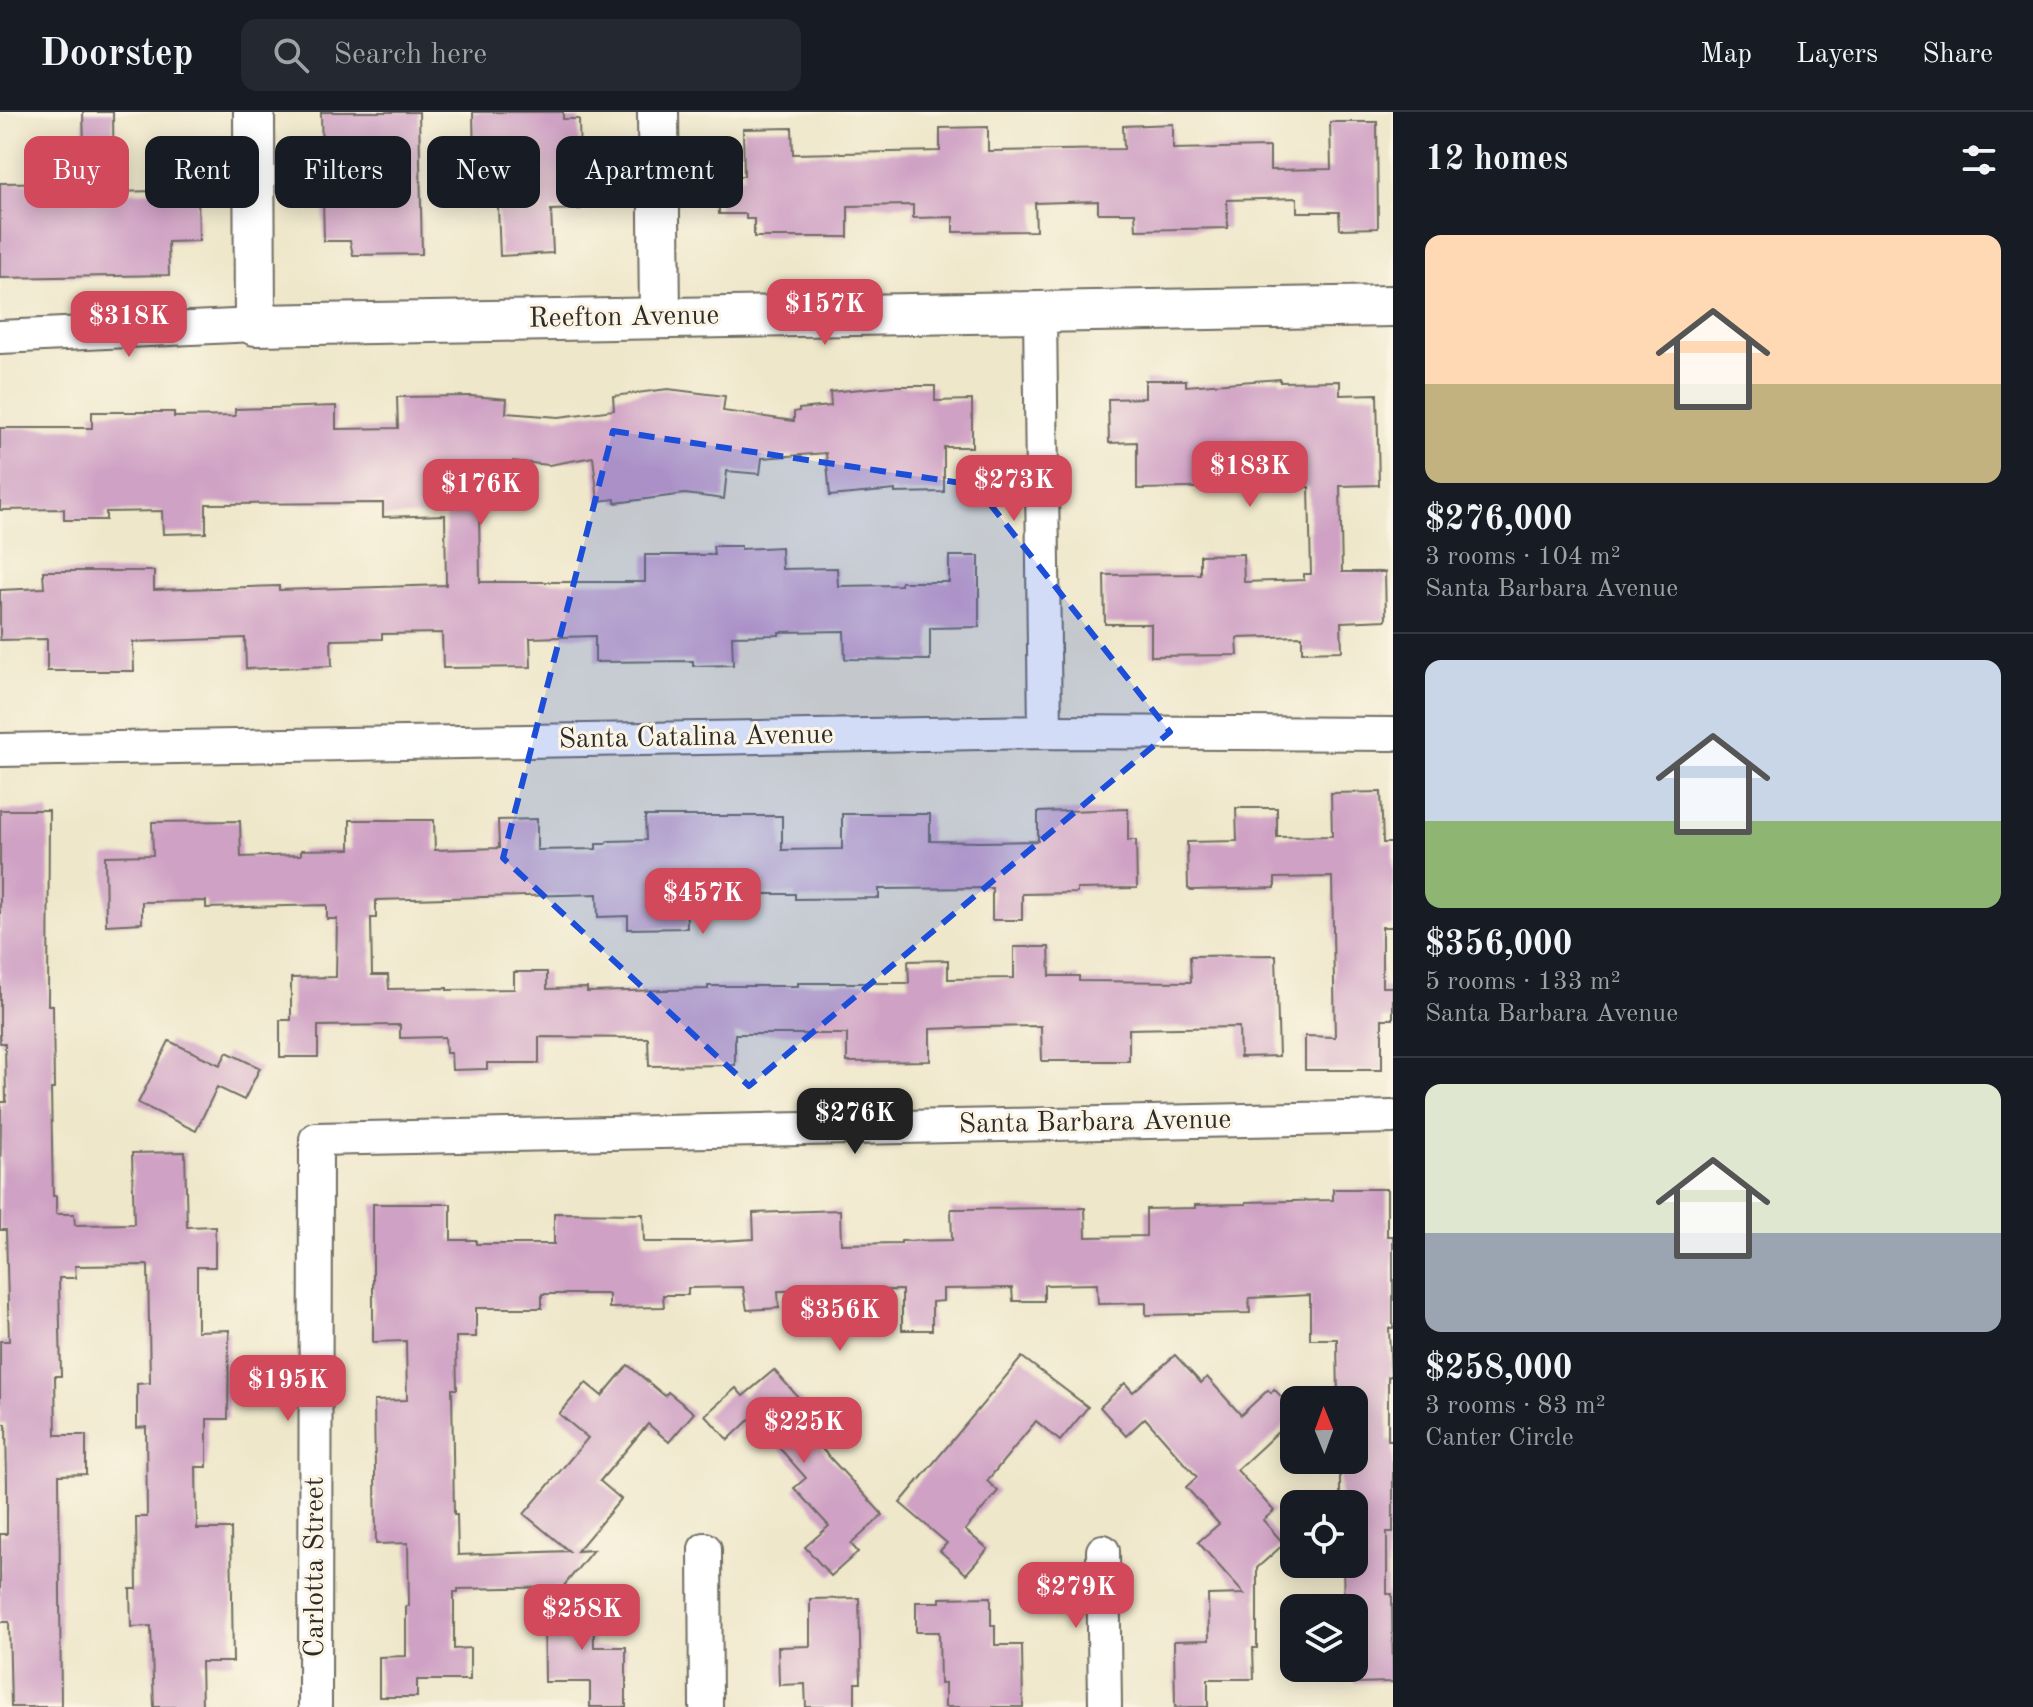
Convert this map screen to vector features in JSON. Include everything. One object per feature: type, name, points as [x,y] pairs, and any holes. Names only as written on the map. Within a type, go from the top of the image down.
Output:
[{"type":"street","points":[[254,112],[255,325]]},
{"type":"street","points":[[658,112],[660,317]]},
{"type":"street","name":"Reefton Avenue","points":[[0,337],[255,325],[1393,306]]},
{"type":"street","points":[[1040,313],[1045,732]]},
{"type":"street","name":"Santa Catalina Avenue","points":[[0,750],[1045,732],[1393,734]]},
{"type":"street","name":"Santa Barbara Avenue","points":[[316,1139],[1393,1117]]},
{"type":"street","name":"Carlotta Street","points":[[315,1707],[316,1139]]},
{"type":"street","points":[[705,1549],[706,1707]]},
{"type":"street","points":[[1103,1551],[1105,1707]]},
{"type":"highlighted area","points":[[613,431],[975,485],[1170,732],[749,1086],[503,858]]},
{"type":"building","points":[[83,112],[113,112],[113,136],[84,136]]},
{"type":"building","points":[[321,112],[419,112],[422,254],[353,255],[350,241],[324,241],[323,208],[411,208],[411,136],[322,136]]},
{"type":"building","points":[[473,112],[563,112],[563,119],[579,119],[579,136],[556,136],[556,208],[581,209],[551,210],[553,253],[500,256],[498,208],[540,208],[540,136],[474,136]]},
{"type":"building","points":[[1330,122],[1377,122],[1378,228],[1340,229],[1339,212],[1297,212],[1297,198],[1227,200],[1228,228],[1136,230],[1135,213],[1098,213],[1098,201],[1035,203],[1036,231],[953,232],[953,217],[913,218],[913,205],[848,206],[848,237],[754,237],[754,219],[746,219],[746,214],[719,214],[719,208],[743,208],[743,129],[792,128],[793,154],[940,151],[940,128],[988,127],[988,151],[1124,149],[1123,126],[1173,124],[1173,149],[1270,147],[1270,170],[1331,169]]},
{"type":"building","points":[[0,183],[24,183],[24,208],[129,208],[129,192],[145,191],[145,208],[198,208],[199,241],[168,242],[169,275],[0,278]]},
{"type":"building","points":[[1280,379],[1280,382],[1340,381],[1340,395],[1377,394],[1379,485],[1340,486],[1342,572],[1385,572],[1386,620],[1341,622],[1342,651],[1302,652],[1302,636],[1237,638],[1238,655],[1151,656],[1151,624],[1105,624],[1104,575],[1200,574],[1200,555],[1243,554],[1244,582],[1304,580],[1304,574],[1311,574],[1309,487],[1302,487],[1302,484],[1237,489],[1137,489],[1137,442],[1109,443],[1108,399],[1145,398],[1145,380],[1186,380],[1186,386]]},
{"type":"building","points":[[935,386],[935,401],[972,400],[972,447],[944,447],[944,492],[895,493],[895,490],[830,496],[826,453],[762,458],[760,474],[727,471],[724,499],[685,494],[615,503],[615,499],[598,501],[593,457],[549,465],[513,461],[508,506],[479,504],[480,582],[645,582],[645,555],[714,555],[713,546],[741,546],[741,549],[781,547],[782,569],[837,568],[838,586],[901,585],[901,582],[949,582],[949,556],[979,556],[979,627],[930,628],[930,660],[845,659],[844,631],[779,632],[779,635],[732,636],[733,665],[693,666],[693,661],[595,662],[595,636],[530,638],[531,667],[443,668],[442,633],[382,634],[382,639],[331,640],[332,666],[246,669],[245,638],[133,642],[134,671],[47,671],[47,639],[0,640],[0,590],[44,588],[43,571],[154,571],[154,590],[446,585],[445,515],[383,517],[383,503],[206,504],[206,533],[163,534],[162,511],[106,512],[106,520],[64,520],[64,509],[0,510],[0,428],[92,428],[92,412],[174,412],[174,417],[235,416],[235,409],[336,406],[336,429],[398,428],[397,397],[507,399],[506,413],[559,417],[614,410],[613,396],[668,389],[725,396],[723,411],[794,421],[794,412],[799,409],[831,406],[830,392]]},
{"type":"building","points":[[1381,792],[1383,843],[1393,843],[1393,927],[1382,927],[1382,987],[1393,987],[1393,1019],[1382,1019],[1382,1070],[1305,1070],[1305,1036],[1335,1037],[1332,877],[1275,878],[1275,888],[1191,890],[1188,888],[1187,842],[1237,841],[1236,808],[1277,808],[1277,837],[1332,836],[1331,793]]},
{"type":"building","points":[[1128,809],[1128,840],[1136,840],[1137,888],[1022,894],[1022,920],[992,920],[992,888],[879,889],[879,898],[795,899],[795,894],[686,894],[687,928],[628,929],[628,916],[598,917],[597,894],[376,900],[376,918],[371,918],[372,975],[388,975],[389,989],[447,990],[514,989],[514,972],[547,972],[547,989],[587,988],[587,992],[708,989],[708,986],[798,986],[798,983],[909,983],[908,961],[948,960],[948,979],[1014,978],[1014,947],[1049,947],[1050,976],[1079,976],[1079,981],[1191,982],[1190,956],[1276,955],[1279,1056],[1240,1057],[1239,1027],[1129,1029],[1129,1061],[1042,1061],[1041,1026],[981,1027],[930,1029],[930,1061],[847,1062],[847,1034],[735,1034],[735,1065],[649,1066],[648,1038],[539,1037],[539,1063],[487,1063],[487,1069],[452,1070],[451,1053],[446,1053],[445,1037],[400,1038],[400,1025],[318,1026],[318,1057],[280,1057],[280,1020],[291,1020],[291,978],[336,977],[337,919],[327,919],[327,905],[206,908],[206,901],[142,902],[142,923],[106,925],[105,856],[153,855],[152,822],[240,821],[241,857],[301,855],[301,850],[350,849],[350,820],[434,820],[435,850],[499,848],[498,820],[537,819],[537,850],[596,849],[596,844],[608,841],[646,840],[645,816],[782,816],[782,850],[842,849],[842,814],[930,814],[930,841],[1038,841],[1038,812]]},
{"type":"building","points":[[0,810],[49,810],[48,1005],[53,1005],[54,1089],[51,1089],[56,1214],[74,1214],[75,1225],[134,1224],[132,1153],[185,1152],[187,1227],[215,1226],[215,1267],[197,1267],[197,1331],[229,1330],[228,1419],[207,1419],[207,1467],[196,1467],[197,1529],[231,1529],[233,1662],[201,1662],[202,1707],[154,1707],[151,1626],[131,1627],[130,1589],[137,1589],[136,1517],[147,1517],[146,1427],[137,1428],[137,1384],[150,1383],[148,1265],[75,1266],[76,1278],[59,1278],[61,1376],[55,1376],[56,1435],[86,1435],[86,1474],[59,1475],[61,1707],[11,1707],[9,1622],[0,1622],[0,1534],[7,1534],[7,1485],[6,1424],[0,1424],[0,1341],[9,1341],[6,1230],[0,1230],[1,1102],[6,1102],[5,1043],[0,1043]]},
{"type":"building","points":[[169,1041],[220,1065],[227,1052],[260,1068],[244,1100],[217,1087],[196,1131],[138,1103]]},
{"type":"building","points":[[1333,1189],[1387,1189],[1387,1236],[1393,1236],[1388,1440],[1393,1440],[1393,1532],[1387,1532],[1387,1594],[1392,1594],[1393,1682],[1354,1683],[1368,1682],[1368,1594],[1344,1594],[1343,1578],[1368,1578],[1368,1490],[1340,1490],[1340,1474],[1368,1474],[1368,1386],[1338,1386],[1337,1339],[1310,1339],[1310,1295],[1249,1298],[1250,1313],[1146,1315],[1146,1303],[1098,1304],[1097,1284],[1044,1285],[1044,1301],[1013,1301],[1012,1288],[943,1289],[943,1301],[932,1302],[932,1330],[902,1330],[902,1290],[778,1291],[779,1308],[747,1310],[743,1287],[688,1288],[688,1295],[663,1295],[664,1307],[609,1308],[607,1294],[542,1294],[542,1308],[476,1308],[476,1337],[456,1337],[457,1389],[452,1389],[454,1515],[457,1515],[458,1555],[569,1551],[524,1514],[588,1438],[559,1414],[586,1383],[602,1396],[628,1365],[665,1396],[668,1392],[694,1413],[669,1442],[648,1424],[600,1481],[621,1499],[577,1551],[593,1550],[563,1587],[458,1589],[454,1592],[454,1649],[470,1648],[470,1680],[417,1680],[417,1697],[379,1697],[379,1657],[406,1656],[408,1543],[376,1544],[374,1401],[407,1400],[406,1341],[373,1342],[373,1204],[451,1204],[451,1240],[476,1240],[476,1244],[554,1244],[554,1213],[643,1214],[644,1242],[703,1242],[754,1239],[753,1213],[840,1210],[841,1244],[952,1240],[951,1209],[1085,1208],[1086,1237],[1146,1236],[1146,1209],[1333,1200]]},
{"type":"building","points":[[1175,1355],[1201,1383],[1207,1377],[1241,1415],[1268,1390],[1271,1393],[1274,1389],[1280,1395],[1280,1430],[1237,1470],[1274,1511],[1263,1520],[1280,1539],[1280,1548],[1257,1568],[1254,1679],[1208,1679],[1208,1707],[1175,1707],[1174,1641],[1209,1640],[1208,1595],[1244,1594],[1198,1542],[1219,1524],[1186,1487],[1197,1477],[1145,1418],[1126,1436],[1100,1407],[1125,1383],[1133,1392]]},
{"type":"building","points":[[1022,1357],[1088,1407],[1060,1441],[1036,1421],[987,1481],[998,1491],[965,1530],[988,1549],[966,1574],[940,1551],[947,1543],[900,1503]]},
{"type":"building","points":[[774,1370],[823,1425],[810,1436],[883,1515],[851,1544],[858,1552],[831,1576],[805,1547],[829,1526],[794,1488],[806,1478],[752,1417],[728,1440],[705,1415],[736,1388],[743,1396]]},
{"type":"building","points":[[544,1597],[593,1597],[594,1647],[626,1647],[626,1707],[590,1707],[590,1682],[545,1682]]},
{"type":"building","points":[[991,1597],[995,1645],[1022,1645],[1023,1707],[945,1707],[945,1683],[940,1684],[939,1632],[916,1632],[916,1602]]},
{"type":"building","points":[[859,1598],[861,1683],[855,1683],[855,1707],[806,1707],[805,1684],[779,1685],[778,1647],[810,1646],[810,1599]]}]
